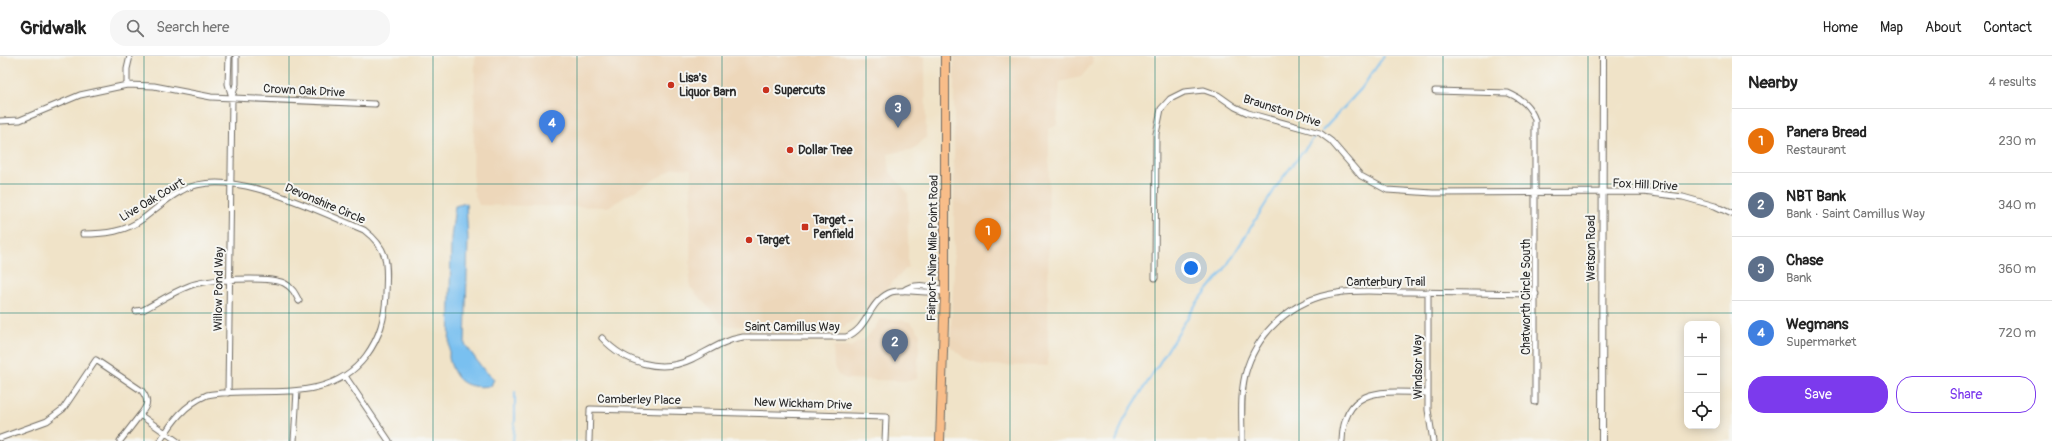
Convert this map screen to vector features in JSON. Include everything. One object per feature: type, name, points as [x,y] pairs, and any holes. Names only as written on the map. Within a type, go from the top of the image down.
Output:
[{"type":"main road","name":"Fairport-Nine Mile Point Road","points":[[940,441],[945,291],[945,56]]},
{"type":"street","points":[[127,85],[126,69],[130,56]]},
{"type":"street","name":"Willow Pond Way","points":[[229,56],[228,84],[232,98]]},
{"type":"street","name":"Willow Pond Way","points":[[228,393],[232,98],[236,84],[236,56]]},
{"type":"street","name":"Watson Road","points":[[1602,441],[1603,56]]},
{"type":"street","points":[[0,121],[20,120],[80,95],[127,85],[154,86],[211,98],[232,98]]},
{"type":"street","name":"Braunston Drive","points":[[1155,278],[1156,134],[1158,117],[1161,109],[1170,99],[1190,90],[1211,92],[1248,113],[1320,133],[1332,141],[1361,176],[1387,190],[1417,193],[1603,192]]},
{"type":"street","name":"Chatworth Circle South","points":[[1435,92],[1508,93],[1517,96],[1528,106],[1535,120],[1535,402]]},
{"type":"street","name":"Crown Oak Drive","points":[[232,98],[375,104]]},
{"type":"street","name":"Live Oak Court","points":[[83,234],[108,233],[132,226],[173,196],[191,187],[203,184],[232,184]]},
{"type":"street","name":"Devonshire Circle","points":[[228,393],[297,391],[335,382],[359,365],[375,343],[381,329],[385,314],[387,262],[383,250],[377,240],[364,230],[267,191],[245,185],[232,184]]},
{"type":"street","name":"Fox Hill Drive","points":[[1603,192],[1643,192],[1683,197],[1715,206],[1732,214]]},
{"type":"street","points":[[136,311],[143,310],[190,285],[201,282],[229,280],[276,281],[290,287],[299,301]]},
{"type":"street","name":"Saint Camillus Way","points":[[602,338],[623,356],[642,364],[661,366],[692,359],[733,339],[744,337],[846,337],[859,330],[878,300],[890,292],[903,291],[935,293],[945,291]]},
{"type":"street","name":"Canterbury Trail","points":[[1242,441],[1243,389],[1250,361],[1266,334],[1287,313],[1304,302],[1336,293],[1355,291],[1536,294]]},
{"type":"street","name":"Windsor Way","points":[[1428,292],[1428,393],[1429,422],[1433,441]]},
{"type":"street","points":[[0,438],[47,421],[63,409],[96,360],[142,391],[147,398],[148,405],[120,441]]},
{"type":"street","points":[[345,376],[389,441]]},
{"type":"street","points":[[294,441],[297,391]]},
{"type":"street","points":[[1342,441],[1344,423],[1348,412],[1352,405],[1363,397],[1381,392],[1428,393]]},
{"type":"street","points":[[160,441],[175,418],[189,404],[207,396],[228,393]]},
{"type":"street","name":"Camberley Place","points":[[589,441],[590,409],[695,411]]},
{"type":"street","name":"New Wickham Drive","points":[[695,411],[886,417],[885,441]]},
{"type":"street","points":[[140,415],[177,441]]},
{"type":"shaded area","points":[[475,56],[925,56],[926,137],[914,149],[888,154],[890,172],[908,193],[908,267],[854,320],[843,327],[725,326],[690,287],[691,169],[674,168],[608,207],[479,205],[473,190]]},
{"type":"shaded area","points":[[954,56],[1093,56],[1092,64],[1081,77],[1060,82],[1057,125],[1049,129],[1048,366],[982,365],[964,358],[950,346],[954,273]]},
{"type":"shaded area","points":[[880,319],[910,322],[920,334],[917,378],[910,381],[846,379],[838,375],[834,366],[833,347],[850,347],[865,339]]},
{"type":"water","points":[[466,203],[468,239],[465,344],[483,369],[494,379],[491,386],[482,387],[468,385],[463,382],[455,373],[449,358],[451,238],[455,206]]},
{"type":"waterway","points":[[1322,131],[1361,89],[1384,56]]},
{"type":"waterway","points":[[1116,441],[1124,420],[1196,304],[1224,270],[1280,181],[1316,135]]},
{"type":"waterway","points":[[513,441],[515,392]]},
{"type":"place","name":"Lisa's Liquor Barn","points":[[671,85]]},
{"type":"place","name":"Supercuts","points":[[766,90]]},
{"type":"place","name":"Chase","points":[[898,128]]},
{"type":"place","name":"Wegmans","points":[[552,143]]},
{"type":"place","name":"Dollar Tree","points":[[790,150]]},
{"type":"place","name":"Target - Penfield","points":[[805,227]]},
{"type":"place","name":"Target","points":[[749,240]]},
{"type":"place","name":"Panera Bread","points":[[988,251]]},
{"type":"place","name":"NBT Bank","points":[[895,362]]}]
